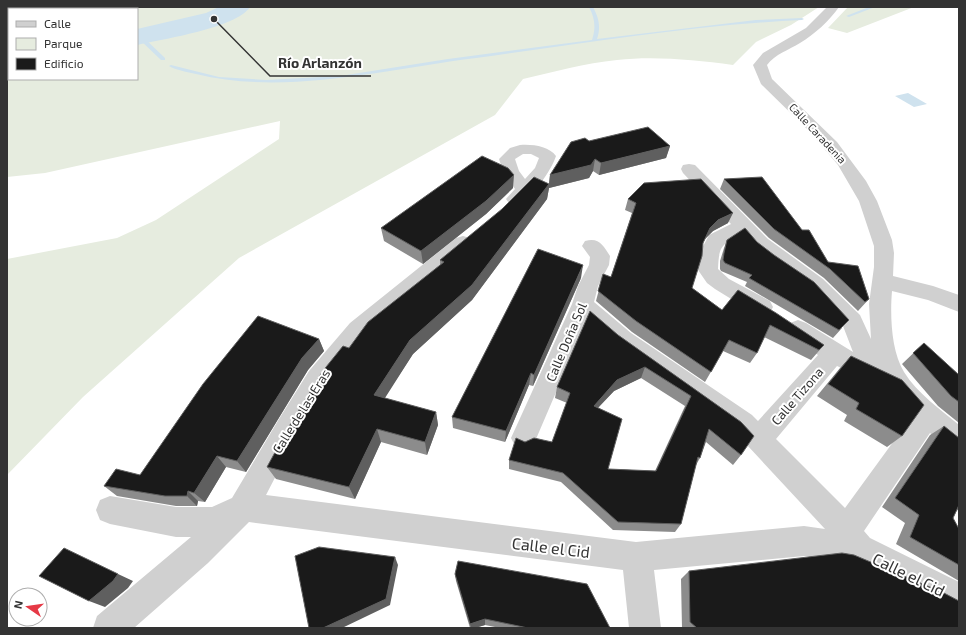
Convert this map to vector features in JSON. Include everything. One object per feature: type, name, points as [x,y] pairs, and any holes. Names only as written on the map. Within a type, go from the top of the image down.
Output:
[{"type":"street","name":"Calle Caradenia","points":[[833,7],[802,37],[764,58],[760,65],[766,81],[815,127],[847,164],[873,211],[884,246],[884,281],[880,304],[882,337],[888,364],[898,385]]},
{"type":"street","name":"Calle Caradenia","points":[[689,169],[761,244],[816,284],[852,321],[868,359],[882,373],[898,385],[928,415],[959,441]]},
{"type":"street","points":[[499,214],[524,190]]},
{"type":"street","points":[[743,225],[716,240],[709,254],[708,270],[714,278],[781,318],[834,353],[898,385]]},
{"type":"street","name":"Calle de las Eras","points":[[109,628],[196,552],[244,507],[288,427],[318,378],[358,329],[482,228]]},
{"type":"street","name":"Calle Doña Sol","points":[[524,438],[583,304],[588,286],[599,265],[600,256],[592,246]]},
{"type":"street","points":[[884,281],[933,294],[959,304]]},
{"type":"street","name":"Calle el Cid","points":[[583,304],[623,339],[743,423],[760,438],[853,540],[959,599]]},
{"type":"street","name":"Calle Tizona","points":[[760,438],[834,353]]},
{"type":"street","points":[[853,540],[928,415]]},
{"type":"street","points":[[110,510],[176,522],[213,522],[244,507]]},
{"type":"street","name":"Calle el Cid","points":[[244,507],[636,557],[804,541],[853,540]]},
{"type":"street","points":[[636,557],[645,628]]},
{"type":"green space","points":[[7,7],[819,7],[791,25],[756,42],[733,65],[675,59],[646,58],[593,63],[523,79],[495,115],[239,258],[83,397],[7,475],[7,259],[117,238],[156,220],[279,139],[280,121],[45,173],[7,177]]},
{"type":"green space","points":[[848,7],[914,7],[847,33],[828,28]]},
{"type":"water","points":[[908,93],[927,104],[914,107],[895,96]]},
{"type":"building","points":[[648,127],[670,146],[601,163],[595,159],[591,165],[550,175],[571,142],[585,138],[589,141]]},
{"type":"building","points":[[482,156],[508,168],[514,175],[486,201],[421,251],[381,228]]},
{"type":"building","points":[[534,177],[549,184],[472,285],[410,340],[374,395],[436,412],[425,442],[377,429],[349,487],[267,467],[291,423],[322,372],[343,346],[349,348],[368,322],[444,262],[440,260],[502,209]]},
{"type":"building","points":[[762,177],[802,230],[809,230],[828,262],[858,266],[869,299],[865,302],[830,269],[774,229],[724,179]]},
{"type":"building","points":[[701,179],[733,213],[718,220],[710,228],[703,243],[702,256],[692,288],[722,310],[738,290],[824,345],[819,350],[770,325],[757,353],[729,340],[711,372],[636,321],[598,291],[603,274],[611,277],[636,203],[628,199],[644,183]]},
{"type":"building","points":[[745,228],[757,242],[814,282],[849,320],[839,330],[749,278],[752,275],[725,263],[723,260],[727,240]]},
{"type":"building","points":[[538,249],[583,265],[534,375],[531,373],[506,431],[452,417]]},
{"type":"building","points":[[590,311],[618,335],[741,422],[754,436],[741,455],[709,429],[700,458],[698,457],[681,524],[618,522],[563,473],[509,460],[516,438],[525,442],[534,438],[552,442],[570,393],[557,387]],"holes":[[[645,367],[691,396],[656,471],[608,469],[622,419],[594,406],[617,380]]]},
{"type":"building","points":[[258,316],[319,339],[302,358],[237,461],[217,456],[194,493],[188,491],[187,496],[165,496],[104,486],[116,469],[140,475],[203,384]]},
{"type":"building","points":[[924,343],[959,375],[959,402],[951,396],[913,353]]},
{"type":"building","points":[[851,356],[902,380],[924,405],[902,436],[856,409],[859,403],[828,384]]},
{"type":"building","points":[[944,426],[959,438],[959,505],[953,518],[959,529],[959,565],[910,537],[919,515],[895,498]]},
{"type":"building","points":[[319,547],[395,557],[386,599],[323,628],[309,628],[295,556]]},
{"type":"building","points":[[64,548],[118,574],[113,581],[89,601],[39,576]]},
{"type":"building","points":[[842,553],[854,555],[944,593],[959,601],[959,628],[697,628],[690,622],[689,571]]},
{"type":"building","points":[[458,561],[587,584],[610,628],[528,628],[485,619],[470,624],[455,574]]},
{"type":"waterway","points":[[138,37],[214,19],[238,7]]},
{"type":"waterway","points":[[591,7],[597,24],[597,31],[594,40]]},
{"type":"waterway","points":[[848,16],[873,7]]},
{"type":"waterway","points":[[171,66],[219,78],[266,81],[340,77],[448,60],[691,28],[756,21],[802,19]]},
{"type":"waterway","points":[[140,37],[163,59]]},
{"type":"place","name":"Río Arlanzón","points":[[214,19]]}]
